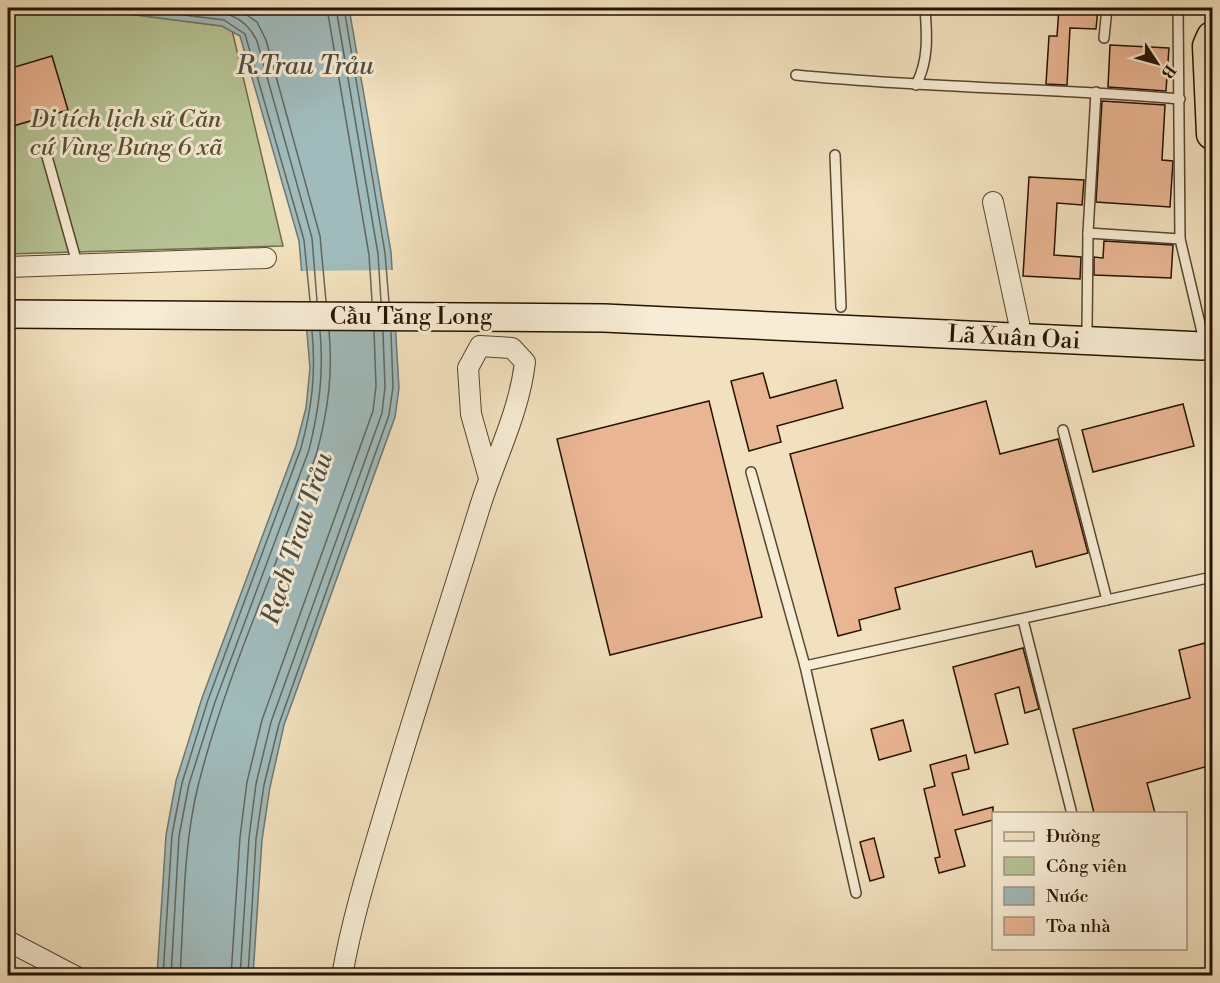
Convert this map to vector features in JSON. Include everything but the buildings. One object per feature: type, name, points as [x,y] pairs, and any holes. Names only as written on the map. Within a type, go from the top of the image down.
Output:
[{"type":"main road","points":[[1212,37],[1208,46],[1212,134]]},
{"type":"main road","name":"Cầu Tăng Long","points":[[8,314],[604,318],[815,328]]},
{"type":"main road","name":"Lã Xuân Oai","points":[[815,328],[1202,346],[1207,337]]},
{"type":"street","points":[[993,202],[1019,323]]},
{"type":"street","points":[[8,267],[266,258]]},
{"type":"street","points":[[342,975],[350,927],[489,478],[511,425],[522,385],[525,362],[512,348],[480,346],[468,368],[471,414],[489,478]]},
{"type":"street","points":[[8,941],[75,975]]},
{"type":"lane","points":[[916,84],[924,69],[927,53],[925,8]]},
{"type":"lane","points":[[1104,38],[1107,8]]},
{"type":"lane","points":[[1178,8],[1180,239],[1207,337]]},
{"type":"lane","points":[[795,75],[1180,99]]},
{"type":"lane","points":[[1088,328],[1088,232],[1096,92]]},
{"type":"lane","points":[[46,153],[77,263]]},
{"type":"lane","points":[[835,155],[841,308]]},
{"type":"lane","points":[[1088,232],[1180,239]]},
{"type":"lane","points":[[1063,430],[1107,600]]},
{"type":"lane","points":[[751,472],[805,666],[856,893]]},
{"type":"lane","points":[[805,666],[1212,578]]},
{"type":"lane","points":[[1023,620],[1072,812]]},
{"type":"green space","name":"Di tích lịch sử Căn cứ Vùng Bưng 6 xã","points":[[8,8],[81,8],[222,26],[232,30],[283,246],[8,254]]},
{"type":"water","name":"R.Trau Trảu","points":[[81,8],[349,8],[391,252],[399,388],[395,417],[284,725],[270,787],[262,840],[253,975],[157,975],[166,835],[176,781],[202,698],[296,446],[306,408],[310,368],[299,241],[240,36],[222,26]]},
{"type":"pier","points":[[395,270],[398,304],[301,305],[298,271]]},
{"type":"water label","name":"Rạch Trau Trảu","points":[[296,538]]}]
